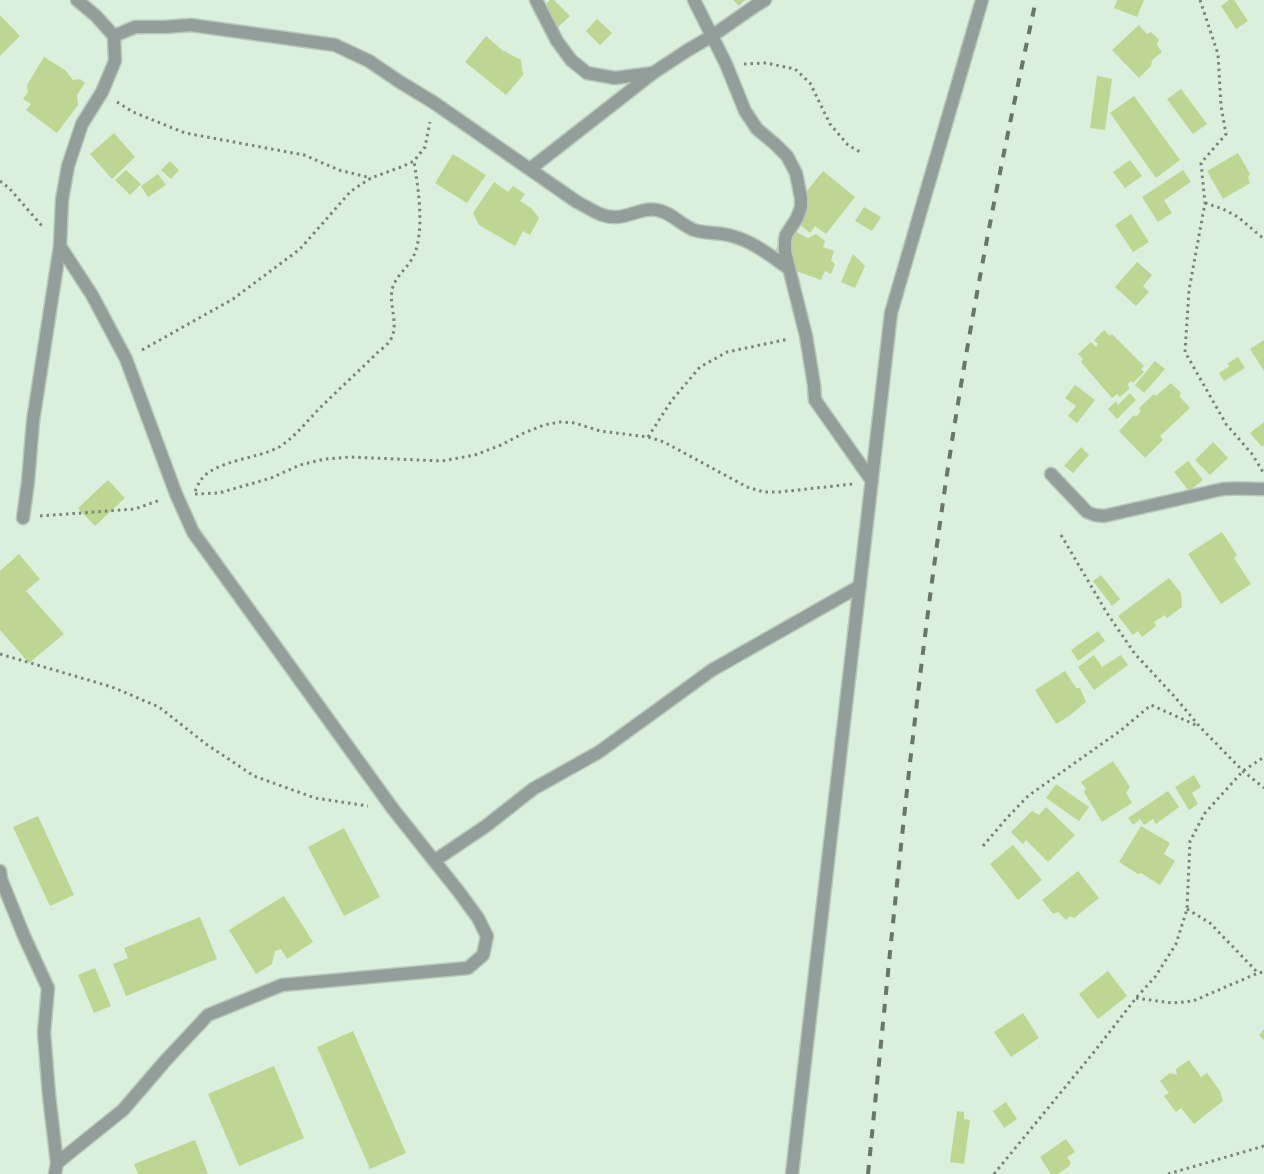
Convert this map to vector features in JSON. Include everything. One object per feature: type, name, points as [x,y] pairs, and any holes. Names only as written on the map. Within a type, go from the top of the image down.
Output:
[{"type":"street","points":[[23,518],[34,413],[60,246],[62,200],[68,166],[82,124],[102,92],[115,61],[114,36],[96,16],[77,0]]},
{"type":"street","points":[[536,0],[556,42],[571,60],[587,73],[615,78],[653,73]]},
{"type":"street","points":[[694,0],[726,64],[744,111],[757,129],[787,156],[796,173],[801,207],[786,235],[785,252],[800,307],[816,400],[872,481]]},
{"type":"street","points":[[530,169],[653,73],[765,0]]},
{"type":"street","points":[[792,1174],[891,313],[982,0]]},
{"type":"street","points":[[114,36],[135,27],[191,25],[335,45],[369,61],[433,102],[577,202],[596,212],[617,218],[646,209],[658,210],[668,214],[684,226],[696,230],[731,235],[747,242],[788,268]]},
{"type":"street","points":[[56,1169],[123,1110],[208,1015],[282,985],[468,968],[483,954],[486,936],[478,918],[393,809],[193,532],[176,494],[126,359],[92,295],[60,246]]},
{"type":"street","points":[[1052,474],[1087,512],[1104,516],[1223,488],[1264,488]]},
{"type":"street","points":[[434,861],[486,826],[533,789],[599,752],[712,670],[860,586]]},
{"type":"street","points":[[0,871],[1,879],[20,928],[48,988],[44,1033],[56,1169]]},
{"type":"path","points":[[1200,0],[1218,54],[1221,106],[1226,134],[1201,163],[1205,203],[1189,290],[1185,352],[1226,424],[1252,454],[1264,474]]},
{"type":"path","points":[[726,64],[766,64],[796,69],[810,83],[830,124],[848,145],[860,152]]},
{"type":"path","points":[[102,92],[133,112],[184,133],[304,155],[338,170],[372,178]]},
{"type":"path","points":[[126,359],[233,299],[300,250],[351,190],[372,178],[401,168],[414,160],[426,146],[433,102]]},
{"type":"path","points":[[414,160],[420,202],[419,234],[415,253],[392,289],[394,330],[391,339],[362,369],[322,405],[292,438],[278,447],[261,454],[232,462],[213,470],[201,480],[194,494],[228,490],[271,478],[300,465],[325,459],[350,457],[442,461],[475,455],[544,425],[560,422],[575,423],[600,431],[648,437],[664,442],[747,487],[764,492],[779,492],[872,481]]},
{"type":"path","points":[[0,181],[9,188],[60,246]]},
{"type":"path","points":[[1205,203],[1223,209],[1238,217],[1264,239]]},
{"type":"path","points":[[648,437],[672,400],[700,367],[727,352],[806,336]]},
{"type":"path","points":[[23,518],[135,509],[176,494]]},
{"type":"path","points":[[1062,535],[1107,613],[1135,654],[1200,727],[1243,771],[1264,788]]},
{"type":"path","points":[[0,654],[112,687],[159,706],[206,744],[254,776],[314,798],[393,809]]},
{"type":"path","points":[[983,846],[1028,796],[1120,731],[1151,705],[1200,727]]},
{"type":"path","points":[[994,1174],[1155,977],[1176,944],[1187,909],[1190,841],[1204,814],[1243,771],[1264,757]]},
{"type":"path","points":[[1187,909],[1210,923],[1258,973]]},
{"type":"path","points":[[1136,998],[1172,1003],[1193,1001],[1264,972]]},
{"type":"path","points":[[1168,1174],[1264,1146]]},
{"type":"building","points":[[550,0],[554,0],[570,16],[552,33],[535,15]]},
{"type":"building","points":[[733,0],[745,0],[739,6]]},
{"type":"building","points":[[1117,0],[1144,0],[1137,17],[1114,8]]},
{"type":"building","points":[[1229,0],[1234,0],[1248,21],[1236,29],[1221,6]]},
{"type":"building","points":[[0,15],[20,36],[0,56]]},
{"type":"building","points":[[597,19],[612,33],[600,45],[586,31]]},
{"type":"building","points":[[1139,25],[1147,34],[1151,32],[1159,40],[1157,45],[1162,52],[1152,60],[1151,66],[1139,78],[1112,50]]},
{"type":"building","points":[[486,36],[502,50],[521,60],[523,75],[506,95],[465,62]]},
{"type":"building","points":[[44,57],[65,70],[73,80],[80,79],[85,83],[77,95],[78,105],[57,133],[26,110],[31,104],[23,99],[28,92],[27,85]]},
{"type":"building","points":[[1097,76],[1112,79],[1105,130],[1090,128]]},
{"type":"building","points":[[1181,89],[1207,124],[1193,134],[1167,99]]},
{"type":"building","points":[[1134,96],[1180,160],[1156,178],[1110,113]]},
{"type":"building","points":[[114,133],[135,157],[112,179],[90,154]]},
{"type":"building","points":[[1238,153],[1250,174],[1248,177],[1250,183],[1223,199],[1207,171]]},
{"type":"building","points":[[453,154],[486,175],[467,203],[435,183]]},
{"type":"building","points":[[1130,160],[1142,176],[1125,188],[1113,172]]},
{"type":"building","points":[[170,161],[179,170],[171,179],[161,170]]},
{"type":"building","points":[[126,170],[141,184],[130,195],[115,180]]},
{"type":"building","points":[[1183,170],[1191,182],[1164,200],[1172,213],[1158,222],[1142,197]]},
{"type":"building","points":[[823,171],[855,197],[826,234],[815,226],[810,233],[792,218],[795,206]]},
{"type":"building","points":[[158,174],[166,185],[148,197],[141,186]]},
{"type":"building","points":[[494,182],[508,192],[513,186],[525,194],[520,201],[531,208],[539,218],[530,235],[523,231],[515,246],[479,225],[473,213]]},
{"type":"building","points":[[864,207],[881,217],[872,231],[855,221]]},
{"type":"building","points":[[1131,214],[1149,242],[1133,252],[1115,225]]},
{"type":"building","points":[[787,227],[808,238],[816,234],[825,241],[823,247],[834,251],[831,260],[835,264],[831,274],[825,271],[821,280],[774,263],[771,259]]},
{"type":"building","points":[[853,254],[865,266],[855,288],[841,282]]},
{"type":"building","points":[[1137,262],[1152,275],[1143,286],[1149,292],[1136,306],[1115,287]]},
{"type":"building","points":[[1104,330],[1110,336],[1112,334],[1144,366],[1141,369],[1144,372],[1133,383],[1131,381],[1128,384],[1129,389],[1120,397],[1117,394],[1112,398],[1081,362],[1083,359],[1078,354],[1091,342],[1096,347],[1098,344],[1094,340]]},
{"type":"building","points":[[1264,340],[1264,371],[1250,349]]},
{"type":"building","points":[[1238,357],[1245,368],[1224,381],[1219,373],[1230,366],[1227,364]]},
{"type":"building","points":[[1155,361],[1165,369],[1144,393],[1135,385]]},
{"type":"building","points":[[1171,383],[1181,393],[1179,396],[1190,408],[1160,436],[1163,440],[1145,458],[1119,431],[1134,415],[1136,417],[1141,411],[1139,408],[1154,394],[1156,396]]},
{"type":"building","points":[[1075,385],[1095,400],[1077,423],[1068,416],[1076,406],[1065,398]]},
{"type":"building","points":[[1130,393],[1136,400],[1117,419],[1108,409],[1116,401],[1118,405]]},
{"type":"building","points":[[1264,422],[1264,445],[1262,447],[1250,433]]},
{"type":"building","points":[[1213,442],[1228,458],[1210,475],[1195,460]]},
{"type":"building","points":[[1081,447],[1089,455],[1073,473],[1064,466]]},
{"type":"building","points":[[1188,461],[1203,480],[1189,491],[1174,472]]},
{"type":"building","points":[[108,480],[125,498],[95,526],[78,508]]},
{"type":"building","points":[[1222,532],[1237,555],[1234,558],[1251,584],[1221,604],[1188,554]]},
{"type":"building","points":[[19,554],[40,579],[26,591],[64,634],[29,663],[0,630],[0,571]]},
{"type":"building","points":[[1101,575],[1120,599],[1112,606],[1093,581]]},
{"type":"building","points":[[1169,578],[1181,593],[1182,607],[1167,618],[1165,615],[1154,622],[1156,626],[1142,637],[1138,631],[1133,635],[1118,616]]},
{"type":"building","points":[[1098,631],[1105,641],[1078,661],[1071,650]]},
{"type":"building","points":[[1094,655],[1102,667],[1121,655],[1128,665],[1094,690],[1078,667]]},
{"type":"building","points":[[1065,671],[1076,688],[1080,688],[1086,702],[1056,724],[1035,690]]},
{"type":"building","points":[[1113,761],[1130,787],[1126,793],[1132,803],[1102,822],[1084,792],[1086,789],[1081,782]]},
{"type":"building","points":[[1194,775],[1201,787],[1192,793],[1198,804],[1189,810],[1175,787]]},
{"type":"building","points":[[1056,784],[1089,807],[1079,821],[1046,798]]},
{"type":"building","points":[[1168,791],[1179,807],[1156,824],[1153,819],[1144,825],[1140,819],[1133,825],[1128,818]]},
{"type":"building","points":[[1046,807],[1075,835],[1048,862],[1026,840],[1023,844],[1011,832],[1032,811],[1039,815]]},
{"type":"building","points":[[38,816],[74,895],[50,906],[13,827]]},
{"type":"building","points":[[1141,826],[1170,843],[1164,854],[1175,861],[1160,885],[1119,862]]},
{"type":"building","points":[[344,828],[380,897],[344,916],[308,847]]},
{"type":"building","points":[[1013,845],[1042,880],[1018,900],[990,864]]},
{"type":"building","points":[[1078,871],[1099,898],[1074,918],[1070,916],[1066,920],[1058,912],[1053,914],[1042,900]]},
{"type":"building","points":[[284,896],[313,942],[287,959],[281,949],[275,951],[272,964],[256,974],[229,930]]},
{"type":"building","points":[[200,917],[217,959],[126,996],[113,964],[128,958],[124,948]]},
{"type":"building","points":[[95,968],[111,1006],[94,1013],[78,975]]},
{"type":"building","points":[[1108,971],[1127,996],[1098,1019],[1079,994]]},
{"type":"building","points":[[1023,1013],[1039,1038],[1011,1057],[994,1032]]},
{"type":"building","points":[[1264,1029],[1264,1040],[1259,1035]]},
{"type":"building","points":[[353,1031],[406,1153],[370,1169],[317,1047]]},
{"type":"building","points":[[1189,1060],[1201,1077],[1207,1073],[1220,1091],[1223,1101],[1194,1124],[1181,1108],[1176,1112],[1164,1096],[1169,1093],[1160,1081],[1170,1073],[1177,1075],[1176,1069]]},
{"type":"building","points":[[274,1066],[304,1138],[239,1166],[208,1094]]},
{"type":"building","points":[[1006,1102],[1017,1119],[1004,1128],[993,1111]]},
{"type":"building","points":[[957,1111],[964,1112],[964,1119],[970,1120],[964,1164],[950,1162]]},
{"type":"building","points":[[1066,1139],[1075,1152],[1067,1157],[1071,1163],[1058,1174],[1051,1174],[1040,1157]]},
{"type":"building","points":[[195,1140],[208,1174],[138,1174],[134,1164]]},
{"type":"railway","points":[[868,1174],[910,762],[950,451],[984,257],[1036,0]]}]
